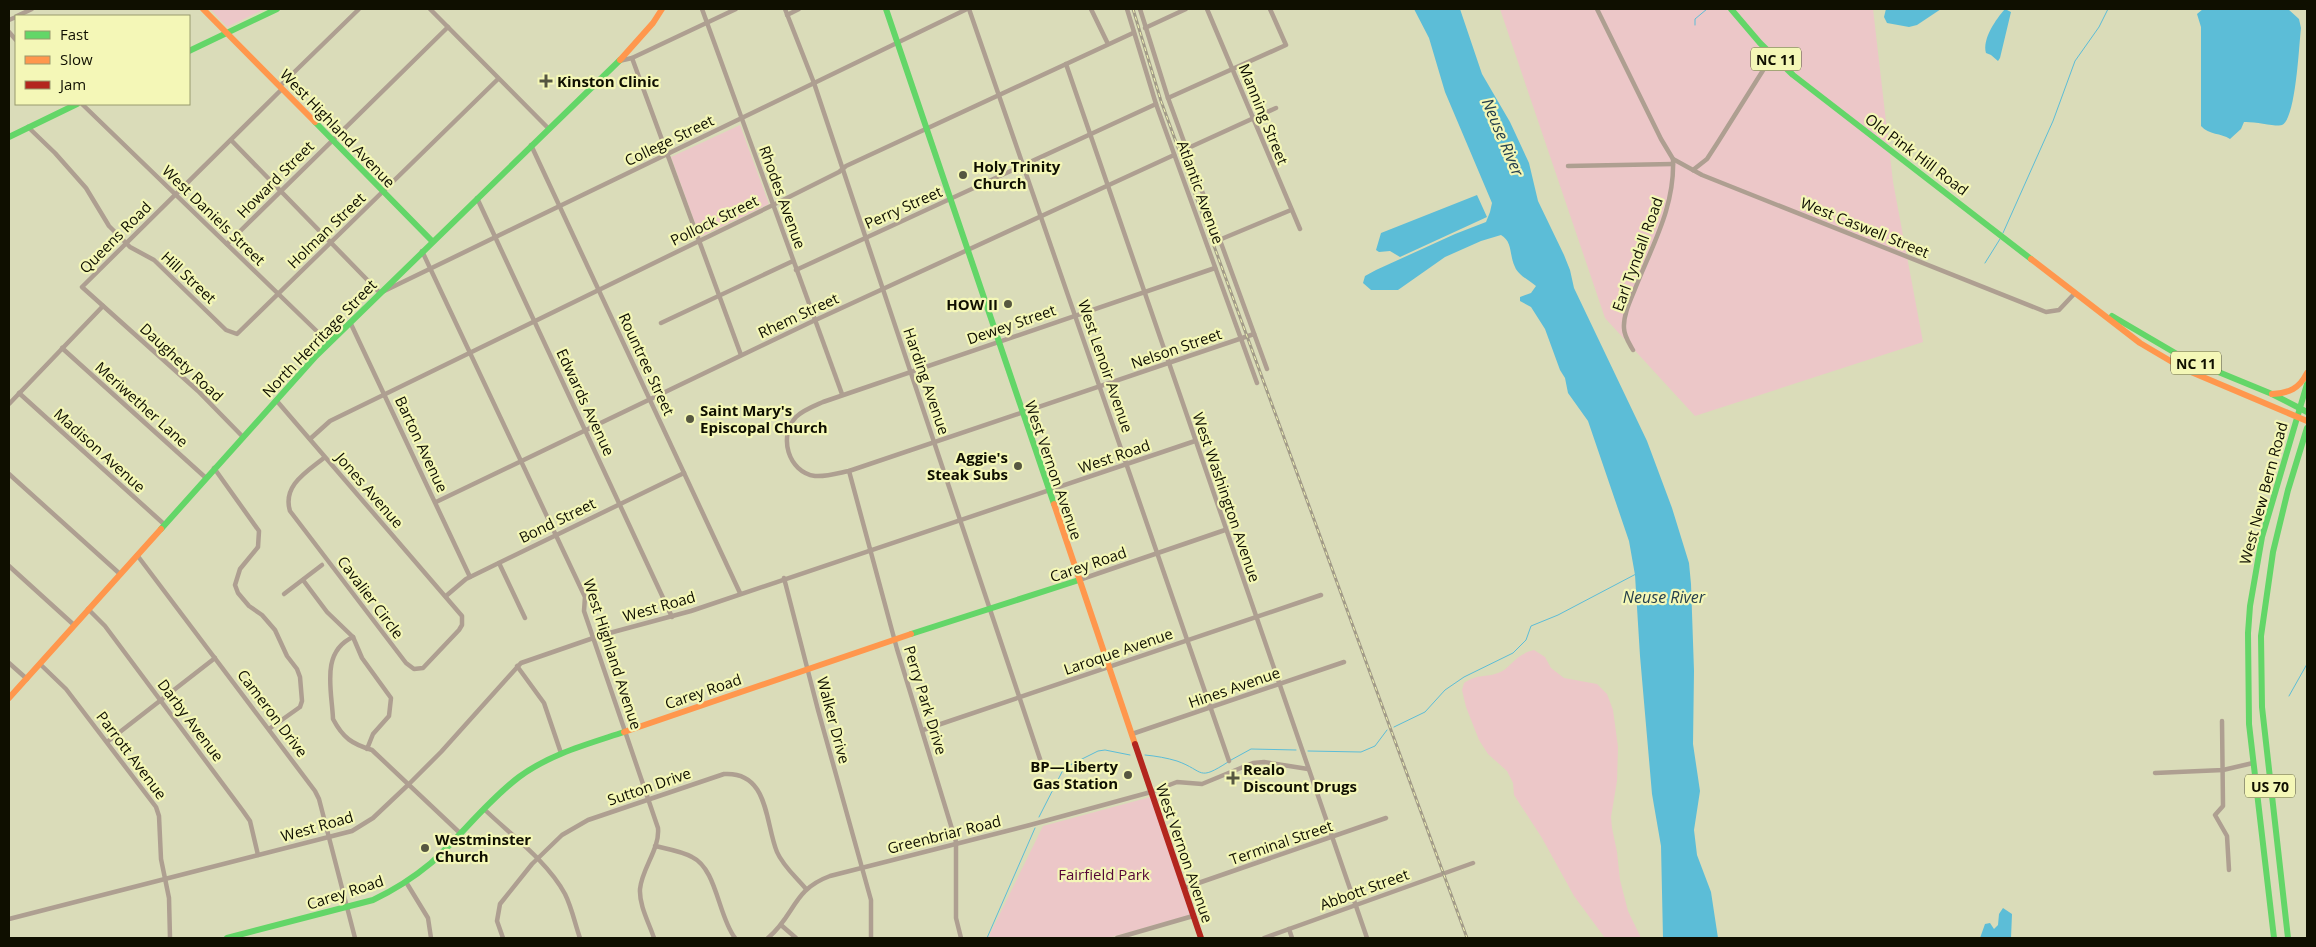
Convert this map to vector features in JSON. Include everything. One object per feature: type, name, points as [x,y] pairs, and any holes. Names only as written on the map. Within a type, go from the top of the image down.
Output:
[{"type":"main road","name":"West Highland Avenue","points":[[204,9],[432,242]]},
{"type":"main road","points":[[190,50],[277,9]]},
{"type":"main road","name":"North Herritage Street","points":[[9,698],[214,468],[329,343],[618,62],[653,23],[662,9]]},
{"type":"main road","name":"West Vernon Avenue","points":[[886,9],[1201,938]]},
{"type":"main road","name":"Old Pink Hill Road","points":[[1731,9],[1772,56],[1827,102],[1862,127],[2132,337],[2166,359],[2215,383],[2307,421]]},
{"type":"main road","points":[[9,137],[75,105]]},
{"type":"main road","name":"Old Pink Hill Road","points":[[2098,309],[2182,357],[2272,394],[2307,412]]},
{"type":"main road","points":[[2272,394],[2292,392],[2303,383],[2307,373]]},
{"type":"main road","name":"West New Bern Road","points":[[2274,938],[2247,700],[2247,647],[2250,606],[2262,537],[2307,384]]},
{"type":"main road","name":"West New Bern Road","points":[[2288,938],[2265,740],[2262,707],[2261,648],[2264,608],[2273,552],[2288,490],[2307,428]]},
{"type":"main road","name":"Carey Road","points":[[227,938],[347,907],[381,896],[406,882],[431,864],[484,809],[524,773],[561,753],[1079,580]]},
{"type":"main road","points":[[2247,647],[2261,648]]},
{"type":"street","points":[[18,15],[32,9]]},
{"type":"street","name":"Queens Road","points":[[103,306],[82,287],[231,140],[359,9]]},
{"type":"street","points":[[430,9],[548,128]]},
{"type":"street","name":"Rhodes Avenue","points":[[702,9],[842,394]]},
{"type":"street","points":[[618,62],[632,58],[736,9]]},
{"type":"street","name":"Harding Avenue","points":[[785,9],[814,83],[1041,762]]},
{"type":"street","points":[[787,14],[799,9]]},
{"type":"street","name":"College Street","points":[[380,293],[968,9]]},
{"type":"street","name":"West Lenoir Avenue","points":[[968,9],[1000,95],[1229,761]]},
{"type":"street","points":[[1091,9],[1108,44]]},
{"type":"street","name":"Atlantic Avenue","points":[[1127,9],[1156,104],[1257,383]]},
{"type":"street","name":"Atlantic Avenue","points":[[1140,9],[1168,98],[1267,369]]},
{"type":"street","points":[[1145,28],[1186,9]]},
{"type":"street","name":"Manning Street","points":[[1207,9],[1300,229]]},
{"type":"street","points":[[1168,98],[1286,45],[1270,9]]},
{"type":"street","points":[[1568,166],[1673,161],[1597,9]]},
{"type":"street","name":"Howard Street","points":[[227,244],[448,27]]},
{"type":"street","name":"Pollock Street","points":[[310,439],[330,421],[773,205],[842,169],[1133,33]]},
{"type":"street","points":[[1693,170],[1707,159],[1772,56]]},
{"type":"street","points":[[632,58],[741,355]]},
{"type":"street","name":"West Washington Avenue","points":[[1066,64],[1255,618],[1367,938]]},
{"type":"street","name":"Holman Street","points":[[278,294],[498,79]]},
{"type":"street","name":"Perry Street","points":[[796,270],[1156,104]]},
{"type":"street","name":"West Daniels Street","points":[[83,105],[329,343]]},
{"type":"street","points":[[1186,149],[1276,108]]},
{"type":"street","name":"Hill Street","points":[[28,127],[55,153],[86,188],[109,226],[126,242],[154,260],[226,330],[233,334],[240,332],[278,294]]},
{"type":"street","points":[[231,140],[380,293]]},
{"type":"street","name":"Rountree Street","points":[[531,145],[740,593]]},
{"type":"street","name":"Rhem Street","points":[[436,502],[741,355],[1174,155]]},
{"type":"street","name":"West Caswell Street","points":[[1673,161],[2051,312],[2063,307],[2076,292]]},
{"type":"street","name":"Earl Tyndall Road","points":[[1633,350],[1624,330],[1627,314],[1668,208],[1674,181],[1673,161]]},
{"type":"street","name":"Edwards Avenue","points":[[477,198],[672,617]]},
{"type":"street","points":[[1219,240],[1291,210]]},
{"type":"street","name":"West Highland Avenue","points":[[422,251],[585,597],[584,611],[658,828],[655,846],[640,889],[641,900],[654,938]]},
{"type":"street","points":[[661,323],[793,261]]},
{"type":"street","name":"Dewey Street","points":[[850,471],[824,476],[808,474],[793,461],[786,447],[788,430],[798,415],[842,394],[1215,268]]},
{"type":"street","points":[[9,404],[103,306]]},
{"type":"street","name":"Daughety Road","points":[[103,306],[198,391],[243,437]]},
{"type":"street","name":"Barton Avenue","points":[[350,322],[470,577]]},
{"type":"street","name":"Nelson Street","points":[[850,471],[1254,334]]},
{"type":"street","name":"Meriwether Lane","points":[[62,348],[206,478]]},
{"type":"street","name":"Madison Avenue","points":[[19,393],[165,525]]},
{"type":"street","name":"Jones Avenue","points":[[276,400],[446,596]]},
{"type":"street","name":"West Road","points":[[9,919],[352,831],[363,826],[441,752],[520,663],[594,639],[672,617],[1195,441]]},
{"type":"street","name":"Cavalier Circle","points":[[325,457],[292,486],[288,497],[290,511],[401,658],[414,669],[428,665],[462,625],[462,616],[446,596]]},
{"type":"street","points":[[214,468],[259,532],[258,547],[237,573],[236,590],[249,606],[262,615],[275,630],[300,677],[302,701],[300,706],[269,729]]},
{"type":"street","name":"Perry Park Drive","points":[[850,471],[895,640],[956,842],[958,868],[956,918],[961,938]]},
{"type":"street","name":"Bond Street","points":[[446,596],[470,577],[684,473]]},
{"type":"street","points":[[9,474],[120,574]]},
{"type":"street","name":"Carey Road","points":[[1079,580],[1225,530]]},
{"type":"street","name":"Cameron Drive","points":[[137,556],[315,791],[319,799],[355,938]]},
{"type":"street","points":[[499,563],[525,618]]},
{"type":"street","points":[[284,594],[322,565]]},
{"type":"street","points":[[9,566],[74,625]]},
{"type":"street","name":"Walker Drive","points":[[784,578],[871,900],[871,938]]},
{"type":"street","points":[[303,580],[327,612],[353,637],[362,658],[392,703],[389,716],[374,734],[368,749]]},
{"type":"street","name":"Laroque Avenue","points":[[922,730],[1321,595]]},
{"type":"street","name":"Darby Avenue","points":[[88,609],[105,626],[247,816],[258,855]]},
{"type":"street","points":[[353,637],[341,644],[329,666],[333,719],[350,742],[368,749],[409,784],[461,834]]},
{"type":"street","points":[[107,742],[215,658]]},
{"type":"street","points":[[9,662],[27,679]]},
{"type":"street","name":"Hines Avenue","points":[[1132,734],[1344,662]]},
{"type":"street","name":"Parrott Avenue","points":[[40,664],[66,689],[156,807],[159,816],[161,859],[170,902],[170,938]]},
{"type":"street","points":[[517,666],[544,703],[561,753]]},
{"type":"street","points":[[2222,721],[2223,806],[2216,815],[2227,836],[2229,870]]},
{"type":"street","name":"Greenbriar Road","points":[[768,938],[781,925],[797,898],[806,889],[827,877],[1151,792],[1177,782],[1202,784],[1231,770],[1258,762],[1308,769]]},
{"type":"street","points":[[2155,773],[2223,770],[2253,763]]},
{"type":"street","name":"Sutton Drive","points":[[503,938],[497,921],[500,904],[536,859],[558,838],[578,824],[724,774],[737,774],[749,779],[760,793],[780,859],[806,889]]},
{"type":"street","points":[[484,809],[536,859],[564,894],[580,938]]},
{"type":"street","name":"Terminal Street","points":[[1184,888],[1386,818]]},
{"type":"street","points":[[655,846],[688,855],[702,864],[709,875],[725,921],[735,938]]},
{"type":"street","name":"Abbott Street","points":[[1264,938],[1473,863]]},
{"type":"street","points":[[406,882],[428,918],[431,938]]},
{"type":"street","points":[[1117,938],[1193,916]]},
{"type":"street","points":[[781,925],[796,938]]},
{"type":"street","points":[[1289,929],[1292,938]]},
{"type":"green space","points":[[210,9],[265,9],[227,27]]},
{"type":"green space","points":[[1500,9],[1873,9],[1893,182],[1923,342],[1695,416],[1605,318]]},
{"type":"green space","points":[[740,125],[769,204],[700,237],[671,157]]},
{"type":"green space","points":[[1534,650],[1545,657],[1551,668],[1564,678],[1597,684],[1607,694],[1613,710],[1618,747],[1617,781],[1611,817],[1612,828],[1620,880],[1628,911],[1641,938],[1605,938],[1574,896],[1542,838],[1514,795],[1513,783],[1507,771],[1488,754],[1479,740],[1466,707],[1462,690],[1464,683],[1474,678],[1503,671],[1521,655]]},
{"type":"green space","name":"Fairfield Park","points":[[1154,796],[1193,914],[1108,938],[988,938],[1043,826]]},
{"type":"water","name":"Neuse River","points":[[1414,9],[1460,9],[1482,74],[1510,122],[1529,163],[1538,201],[1564,255],[1574,288],[1647,441],[1672,508],[1689,563],[1691,584],[1694,671],[1693,744],[1700,791],[1694,830],[1697,855],[1711,892],[1718,938],[1663,938],[1661,846],[1652,794],[1635,575],[1629,541],[1588,421],[1568,393],[1565,378],[1560,370],[1545,329],[1531,307],[1520,301],[1520,297],[1531,293],[1536,286],[1517,270],[1509,245],[1501,235],[1481,241],[1445,257],[1398,290],[1371,290],[1363,283],[1365,276],[1376,270],[1486,222],[1492,203],[1445,92],[1429,38]]},
{"type":"water","points":[[1886,9],[1941,9],[1917,25],[1909,27],[1887,23],[1884,17]]},
{"type":"water","points":[[2005,9],[2011,12],[1998,61],[1986,53],[1985,48],[1994,24]]},
{"type":"water","points":[[2203,9],[2288,9],[2299,19],[2301,28],[2294,96],[2287,120],[2282,125],[2244,122],[2241,129],[2230,139],[2208,131],[2201,126],[2201,27],[2197,14]]},
{"type":"water","points":[[1477,195],[1487,217],[1400,257],[1390,251],[1379,252],[1376,250],[1381,233]]},
{"type":"water","points":[[2003,908],[2012,914],[2011,938],[1980,938],[1985,924],[1990,923],[1994,929],[1998,925],[1999,914]]},
{"type":"waterway","points":[[1695,25],[1695,19],[1707,9]]},
{"type":"waterway","points":[[2003,233],[2053,121],[2075,61],[2099,27],[2108,9]]},
{"type":"waterway","points":[[1985,263],[2000,239]]},
{"type":"waterway","points":[[1394,727],[1425,712],[1445,690],[1464,677],[1513,653],[1526,640],[1531,626],[1558,615],[1636,574]]},
{"type":"waterway","points":[[2289,696],[2307,664]]},
{"type":"waterway","points":[[1308,751],[1361,752],[1375,746],[1387,730]]},
{"type":"waterway","points":[[1231,760],[1251,749],[1296,750]]},
{"type":"waterway","points":[[1039,817],[1064,768],[1098,751],[1105,750],[1130,755]]},
{"type":"waterway","points":[[1145,755],[1177,761],[1201,773],[1211,772],[1228,762]]},
{"type":"waterway","points":[[987,938],[1035,828]]},
{"type":"railway","points":[[1133,9],[1161,101],[1467,938]]},
{"type":"traffic: fast","points":[[190,51],[277,9]]},
{"type":"traffic: fast","points":[[886,9],[1054,504]]},
{"type":"traffic: fast","points":[[1731,9],[1760,43],[1793,75],[2031,259]]},
{"type":"traffic: fast","points":[[161,529],[316,356],[620,60]]},
{"type":"traffic: fast","points":[[9,137],[75,105]]},
{"type":"traffic: fast","points":[[315,122],[432,241]]},
{"type":"traffic: fast","points":[[2112,316],[2182,357],[2272,394],[2307,412]]},
{"type":"traffic: fast","points":[[2274,938],[2249,724],[2248,633],[2250,606],[2262,537],[2307,384]]},
{"type":"traffic: fast","points":[[2288,938],[2262,707],[2261,636],[2273,552],[2288,490],[2307,428]]},
{"type":"traffic: fast","points":[[911,634],[1079,580]]},
{"type":"traffic: fast","points":[[227,938],[373,900],[381,896],[410,879],[431,863],[496,797],[519,777],[556,756],[624,732]]},
{"type":"traffic: slow","points":[[203,9],[315,122]]},
{"type":"traffic: slow","points":[[620,60],[653,23],[662,9]]},
{"type":"traffic: slow","points":[[2031,259],[2140,343],[2184,369],[2307,421]]},
{"type":"traffic: slow","points":[[2272,394],[2284,393],[2293,389],[2301,383],[2307,373]]},
{"type":"traffic: slow","points":[[1054,504],[1135,744]]},
{"type":"traffic: slow","points":[[9,698],[161,529]]},
{"type":"traffic: slow","points":[[624,732],[911,634]]},
{"type":"traffic: jam","points":[[1135,744],[1201,938]]},
{"type":"place","name":"Kinston Clinic","points":[[546,81]]},
{"type":"place","name":"Holy Trinity Church","points":[[963,175]]},
{"type":"place","name":"HOW II","points":[[1008,304]]},
{"type":"place","name":"Saint Mary's Episcopal Church","points":[[690,419]]},
{"type":"place","name":"Aggie's Steak Subs","points":[[1018,466]]},
{"type":"place","name":"BP—Liberty Gas Station","points":[[1128,775]]},
{"type":"place","name":"Realo Discount Drugs","points":[[1233,778]]},
{"type":"place","name":"Westminster Church","points":[[425,848]]}]
